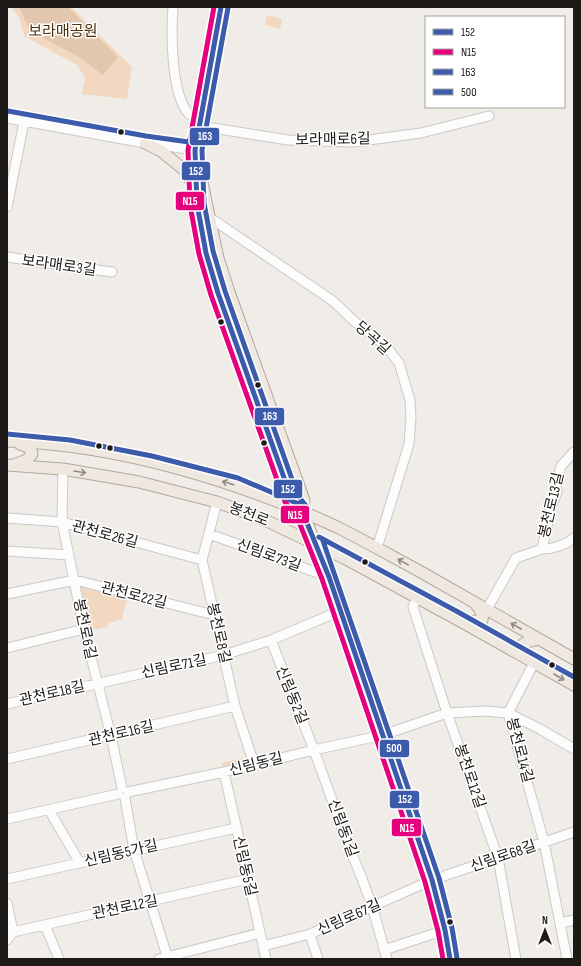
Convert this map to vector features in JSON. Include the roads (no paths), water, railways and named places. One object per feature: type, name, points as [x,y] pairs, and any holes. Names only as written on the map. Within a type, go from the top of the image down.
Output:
[{"type":"main road","points":[[221,7],[196,150],[196,194],[206,253],[218,292],[292,500],[303,513],[329,577],[432,880],[446,930],[450,959]]},
{"type":"main road","points":[[145,144],[161,151],[186,172],[196,194]]},
{"type":"main road","points":[[196,150],[218,258],[304,500],[303,513]]},
{"type":"main road","points":[[9,441],[27,446],[31,450],[32,454],[27,460],[10,465]]},
{"type":"main road","name":"봉천로","points":[[9,441],[80,448],[141,460],[198,474],[244,488],[337,527],[487,609],[574,659]]},
{"type":"main road","name":"봉천로","points":[[10,465],[63,469],[139,482],[180,491],[217,502],[265,520],[316,544],[417,597],[574,685]]},
{"type":"main road","points":[[462,622],[478,622],[482,620],[483,615],[481,609],[475,603]]},
{"type":"main road","points":[[532,661],[523,650],[522,645],[538,639]]},
{"type":"street","name":"보라매로6길","points":[[173,7],[172,26],[174,64],[180,100],[184,109],[200,121],[288,140],[354,142],[421,132],[489,116]]},
{"type":"street","points":[[7,118],[145,144],[196,150]]},
{"type":"street","points":[[7,207],[24,122]]},
{"type":"street","name":"당곡길","points":[[209,217],[333,301],[355,322],[386,346],[399,363],[410,400],[411,418],[409,444],[377,548]]},
{"type":"street","name":"보라매로3길","points":[[7,257],[112,272]]},
{"type":"street","name":"봉천로13길","points":[[487,609],[516,558],[542,549],[551,507],[557,492],[556,485],[561,466],[574,452]]},
{"type":"street","name":"봉천로6길","points":[[63,469],[62,522],[68,555],[75,580],[84,630],[111,736],[134,850],[165,958]]},
{"type":"street","name":"봉천로8길","points":[[217,502],[202,560],[235,706],[254,764]]},
{"type":"street","name":"관천로26길","points":[[7,518],[62,522],[202,560]]},
{"type":"street","name":"신림로73길","points":[[209,534],[329,577]]},
{"type":"street","points":[[542,549],[566,544],[574,538]]},
{"type":"street","points":[[7,550],[68,555]]},
{"type":"street","name":"관천로22길","points":[[7,594],[75,580],[214,615]]},
{"type":"street","name":"봉천로12길","points":[[417,597],[413,607],[447,713],[498,858],[516,959]]},
{"type":"street","name":"신림로71길","points":[[98,682],[224,655],[271,640],[340,611]]},
{"type":"street","points":[[7,648],[84,630]]},
{"type":"street","name":"신림동2길","points":[[271,640],[314,750]]},
{"type":"street","name":"봉천로14길","points":[[532,661],[508,713],[544,842],[567,959]]},
{"type":"street","name":"관천로18길","points":[[7,704],[98,682]]},
{"type":"street","name":"관천로16길","points":[[7,759],[235,706]]},
{"type":"street","name":"신림동길","points":[[7,819],[224,772],[383,735],[447,713],[485,711],[508,713]]},
{"type":"street","points":[[508,713],[540,729],[574,749]]},
{"type":"street","name":"신림동1길","points":[[314,750],[372,906],[386,955]]},
{"type":"street","name":"신림동5길","points":[[224,772],[266,959]]},
{"type":"street","points":[[49,810],[80,862]]},
{"type":"street","name":"신림동5가길","points":[[7,879],[236,828]]},
{"type":"street","name":"신림로68길","points":[[432,880],[574,832]]},
{"type":"street","name":"관천로12길","points":[[13,932],[248,879]]},
{"type":"street","name":"신림로67길","points":[[263,946],[310,934],[432,880]]},
{"type":"street","points":[[7,903],[13,932],[7,940]]},
{"type":"street","points":[[560,923],[574,920]]},
{"type":"street","points":[[45,925],[59,959]]},
{"type":"street","points":[[386,955],[446,930]]},
{"type":"street","points":[[165,958],[260,933]]},
{"type":"street","points":[[310,934],[318,959]]},
{"type":"park label","name":"보라매공원","points":[[63,31]]}]
